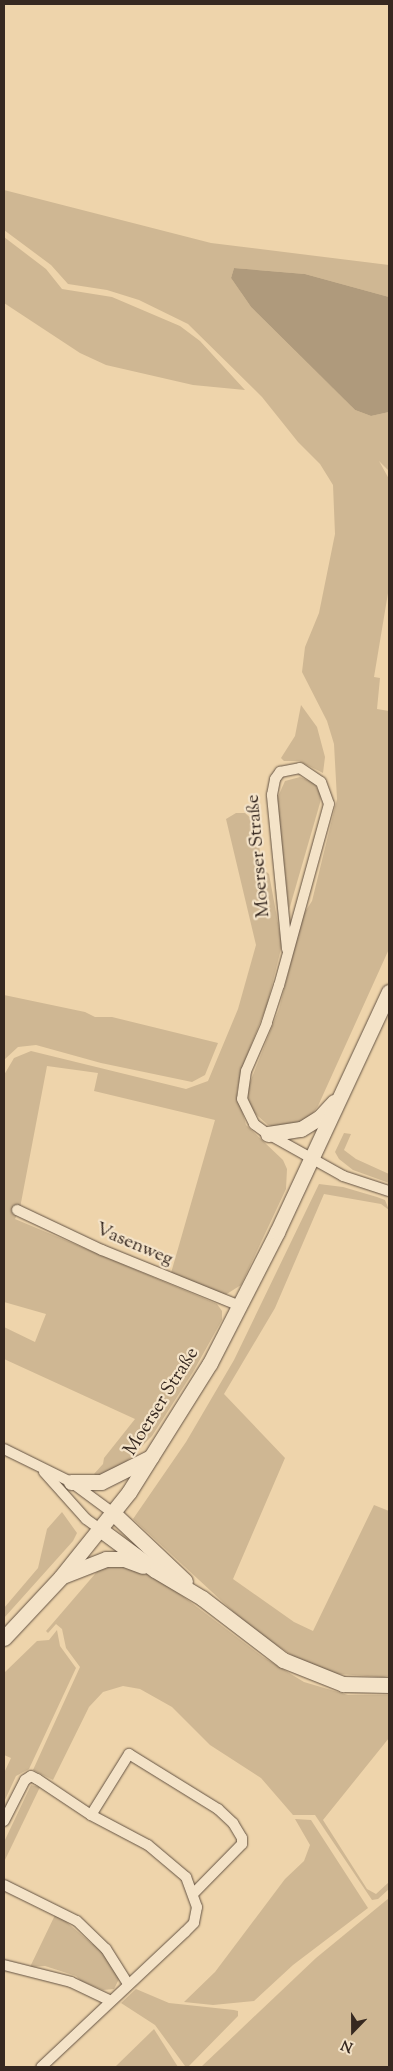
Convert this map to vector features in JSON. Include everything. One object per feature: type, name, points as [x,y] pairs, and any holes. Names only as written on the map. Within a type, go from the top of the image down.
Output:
[{"type":"main road","name":"Moerser Straße","points":[[4,1638],[61,1577],[114,1513],[210,1363],[312,1159],[389,992]]},
{"type":"main road","points":[[268,1134],[301,1129],[320,1117],[342,1094]]},
{"type":"main road","points":[[71,1482],[101,1482],[152,1456]]},
{"type":"main road","points":[[114,1513],[202,1598],[283,1660],[304,1671],[344,1684],[389,1685]]},
{"type":"main road","points":[[101,1530],[155,1570],[202,1598]]},
{"type":"main road","points":[[61,1577],[106,1559],[124,1559],[155,1570]]},
{"type":"street","name":"Moerser Straße","points":[[287,949],[272,795],[275,778],[280,772],[300,768],[321,782],[329,804],[267,1023],[246,1071],[242,1098],[254,1124],[268,1134],[361,1184],[389,1191]]},
{"type":"street","name":"Vasenweg","points":[[17,1210],[102,1250],[240,1306]]},
{"type":"street","points":[[4,1449],[43,1471],[71,1482],[114,1513]]},
{"type":"street","points":[[43,1471],[86,1518],[101,1530]]},
{"type":"street","points":[[91,1815],[129,1754],[218,1809],[233,1823],[242,1838],[242,1844],[194,1894]]},
{"type":"street","points":[[5,1817],[28,1777],[37,1779],[91,1815],[148,1845],[186,1877],[194,1894],[197,1907],[194,1923],[41,2067]]},
{"type":"street","points":[[4,1885],[77,1921],[106,1950],[128,1984]]},
{"type":"street","points":[[4,1965],[71,1982],[111,2001]]},
{"type":"shaded area","points":[[4,190],[211,243],[389,265],[389,297],[305,274],[234,268],[231,278],[251,307],[355,410],[371,416],[389,412],[389,471],[379,461],[389,479],[389,587],[374,677],[380,678],[377,709],[389,711],[389,949],[318,1106],[307,1121],[278,1128],[268,1125],[250,1109],[247,1090],[279,1009],[303,915],[312,901],[337,799],[334,744],[327,721],[302,672],[305,647],[319,613],[335,534],[333,485],[320,464],[298,442],[262,397],[188,324],[139,300],[107,290],[68,284],[51,265],[4,230]]},
{"type":"shaded area","points":[[4,237],[46,269],[62,289],[112,297],[180,326],[200,341],[245,390],[193,385],[106,365],[80,353],[4,303]]},
{"type":"shaded area","points":[[234,268],[305,274],[389,297],[389,412],[371,416],[355,410],[251,307],[231,278]]},
{"type":"shaded area","points":[[301,705],[317,727],[325,757],[323,773],[299,761],[284,761],[281,758],[295,736]]},
{"type":"shaded area","points":[[300,777],[314,783],[321,795],[289,910],[277,799],[285,781]]},
{"type":"shaded area","points":[[236,813],[245,813],[255,822],[263,869],[269,874],[282,945],[267,1005],[242,1068],[237,1092],[246,1125],[283,1160],[287,1169],[286,1189],[241,1285],[222,1297],[171,1273],[215,1120],[94,1091],[98,1073],[47,1066],[20,1208],[15,1219],[217,1304],[222,1311],[222,1320],[193,1372],[152,1436],[120,1468],[98,1477],[94,1474],[103,1464],[104,1458],[135,1419],[4,1359],[4,1327],[35,1342],[46,1314],[4,1302],[4,1075],[14,1058],[31,1051],[186,1089],[208,1081],[238,1009],[256,945],[226,819]]},
{"type":"shaded area","points":[[4,995],[85,1012],[95,1017],[112,1017],[218,1043],[205,1075],[192,1082],[101,1063],[36,1045],[18,1047],[4,1060]]},
{"type":"shaded area","points":[[344,1133],[351,1134],[344,1150],[356,1159],[389,1174],[389,1183],[353,1170],[339,1159],[335,1152]]},
{"type":"shaded area","points":[[319,1184],[343,1187],[377,1197],[385,1200],[389,1210],[381,1204],[324,1194],[275,1308],[224,1394],[285,1458],[233,1579],[294,1622],[313,1631],[374,1505],[389,1511],[389,1676],[383,1677],[337,1674],[299,1660],[251,1628],[133,1519],[186,1442],[234,1360]]},
{"type":"shaded area","points":[[62,1512],[77,1533],[73,1541],[4,1618],[4,1608],[38,1568],[47,1529]]},
{"type":"shaded area","points":[[109,1564],[137,1566],[164,1582],[263,1657],[304,1682],[348,1695],[389,1695],[389,1738],[323,1820],[367,1889],[376,1894],[389,1882],[389,1889],[378,1899],[372,1900],[315,1815],[293,1815],[261,1778],[210,1745],[172,1707],[140,1689],[123,1686],[103,1692],[89,1707],[53,1780],[33,1770],[80,1667],[66,1648],[62,1629],[56,1624],[48,1633],[46,1631],[101,1567]]},
{"type":"shaded area","points":[[57,1630],[60,1646],[76,1668],[29,1769],[16,1776],[4,1802],[4,1773],[11,1758],[4,1755],[4,1673],[37,1641],[49,1640]]},
{"type":"shaded area","points":[[31,1785],[40,1787],[4,1862],[4,1842]]},
{"type":"shaded area","points":[[295,1819],[311,1820],[368,1908],[293,1965],[254,2001],[213,2005],[184,2002],[215,1972],[285,1879],[304,1861],[310,1845]]},
{"type":"shaded area","points":[[389,1898],[389,2067],[201,2067],[316,1958]]},
{"type":"shaded area","points":[[56,1913],[92,1944],[98,1945],[119,1979],[114,1989],[103,1990],[81,1981],[76,1976],[45,1966],[30,1967]]},
{"type":"shaded area","points":[[136,1989],[169,2003],[234,2010],[238,2011],[238,2016],[189,2066],[185,2066],[155,2025],[121,2003]]},
{"type":"shaded area","points":[[154,2029],[178,2067],[115,2067]]}]
